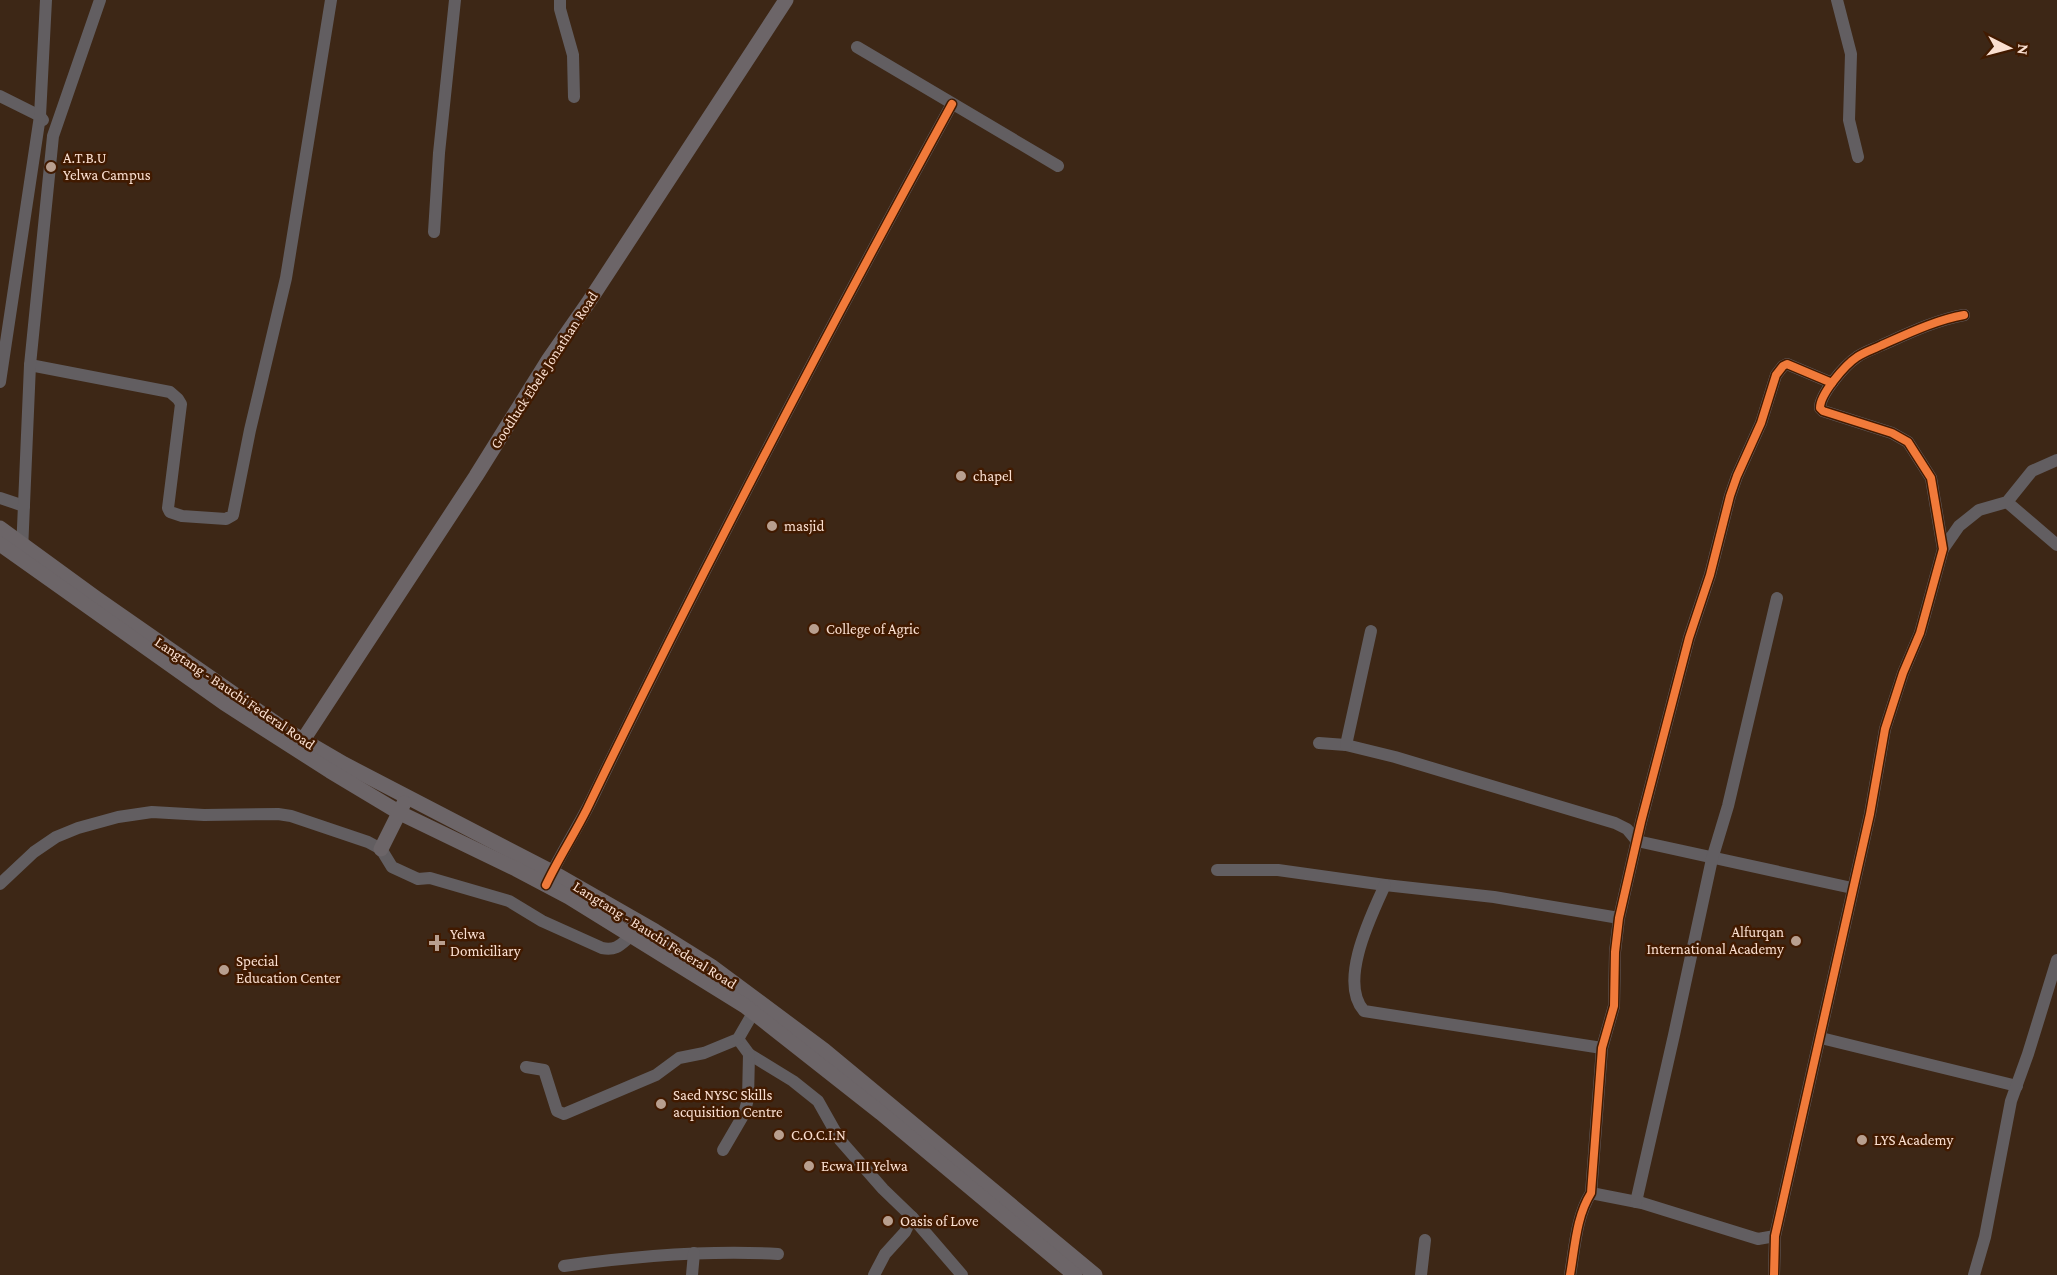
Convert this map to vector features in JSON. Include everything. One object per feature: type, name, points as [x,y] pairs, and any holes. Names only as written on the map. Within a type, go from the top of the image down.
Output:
[{"type":"main road","name":"Goodluck Ebele Jonathan Road","points":[[303,740],[476,476],[549,358],[588,303],[786,0]]},
{"type":"main road","name":"Langtang - Bauchi Federal Road","points":[[0,528],[22,551],[303,740],[549,879],[656,931],[711,966],[824,1050],[1095,1275]]},
{"type":"main road","points":[[0,544],[22,551],[224,703],[330,771],[400,813],[549,879],[632,935],[692,971],[753,1013],[890,1121],[1075,1275]]},
{"type":"main road","points":[[381,849],[406,797]]},
{"type":"street","points":[[0,382],[2,353],[40,116],[46,0]]},
{"type":"street","points":[[22,551],[30,365],[53,136],[100,0]]},
{"type":"street","points":[[30,365],[170,392],[176,396],[181,404],[168,508],[170,512],[183,516],[226,519],[233,515],[250,430],[286,278],[331,0]]},
{"type":"street","points":[[434,232],[439,153],[456,0]]},
{"type":"street","points":[[560,0],[560,9],[573,55],[574,97]]},
{"type":"street","points":[[1837,0],[1851,54],[1849,120],[1858,157]]},
{"type":"street","points":[[857,47],[1058,166]]},
{"type":"street","points":[[0,96],[40,116],[53,136]]},
{"type":"street","points":[[549,879],[584,815],[708,563],[862,268],[952,104]]},
{"type":"street","points":[[1943,549],[1935,492],[1927,469],[1908,442],[1892,434],[1823,411],[1820,404],[1832,383],[1856,357],[1918,329],[1948,318],[1965,315]]},
{"type":"street","points":[[1570,1275],[1580,1216],[1583,1205],[1591,1193],[1602,1048],[1614,1006],[1619,918],[1689,638],[1710,575],[1723,521],[1737,476],[1761,423],[1776,375],[1783,366],[1787,364],[1832,383]]},
{"type":"street","points":[[1774,1275],[1775,1236],[1870,814],[1885,729],[1903,673],[1920,633],[1943,549],[1959,526],[1979,510],[2007,502],[2032,471],[2057,460]]},
{"type":"street","points":[[0,498],[24,507]]},
{"type":"street","points":[[2007,502],[2057,545]]},
{"type":"street","points":[[1636,1202],[1712,859],[1728,806],[1777,598]]},
{"type":"street","points":[[1346,745],[1371,631]]},
{"type":"street","points":[[1319,743],[1346,745],[1395,757],[1615,823],[1627,829],[1637,841],[1852,888]]},
{"type":"street","points":[[0,884],[34,852],[56,837],[78,828],[118,817],[152,812],[204,816],[278,814],[335,830],[381,849],[392,867],[418,879],[430,878],[509,901],[542,921],[602,948],[617,949],[632,935]]},
{"type":"street","points":[[1217,870],[1278,870],[1494,897],[1619,918]]},
{"type":"street","points":[[1384,885],[1362,943],[1354,973],[1357,1003],[1364,1011],[1602,1048]]},
{"type":"street","points":[[1974,1275],[1985,1237],[2011,1101],[2057,960]]},
{"type":"street","points":[[526,1067],[544,1070],[557,1111],[564,1114],[656,1075],[679,1058],[704,1053],[738,1039],[753,1013]]},
{"type":"street","points":[[1821,1038],[2017,1086]]},
{"type":"street","points":[[738,1039],[749,1054],[793,1081],[819,1101],[840,1140],[962,1275]]},
{"type":"street","points":[[723,1150],[744,1114],[748,1099],[749,1054]]},
{"type":"street","points":[[1591,1193],[1636,1202],[1758,1239],[1775,1236]]},
{"type":"street","points":[[874,1275],[885,1254],[905,1232],[912,1217]]},
{"type":"street","points":[[1421,1275],[1425,1240]]},
{"type":"street","points":[[564,1266],[630,1257],[694,1253],[731,1251],[778,1254]]},
{"type":"street","points":[[692,1275],[694,1253]]},
{"type":"cycle path","points":[[546,885],[587,809],[765,454],[952,104]]},
{"type":"cycle path","points":[[1774,1275],[1775,1236],[1870,814],[1885,729],[1903,673],[1920,633],[1943,549],[1931,478],[1908,442],[1892,433],[1823,411],[1820,408],[1821,402],[1834,380],[1860,355],[1923,327],[1964,315]]},
{"type":"cycle path","points":[[1570,1275],[1579,1222],[1591,1193],[1602,1048],[1614,1006],[1615,952],[1619,918],[1641,822],[1689,638],[1710,575],[1730,496],[1761,423],[1776,375],[1783,366],[1787,364],[1832,383]]},
{"type":"place","name":"A.T.B.U Yelwa Campus","points":[[51,167]]},
{"type":"place","name":"chapel","points":[[961,476]]},
{"type":"place","name":"masjid","points":[[772,526]]},
{"type":"place","name":"College of Agric","points":[[814,629]]},
{"type":"place","name":"Alfurqan International Academy","points":[[1796,941]]},
{"type":"place","name":"Yelwa Domiciliary","points":[[437,943]]},
{"type":"place","name":"Special Education Center","points":[[224,970]]},
{"type":"place","name":"Saed NYSC Skills acquisition Centre","points":[[661,1104]]},
{"type":"place","name":"C.O.C.I.N","points":[[779,1135]]},
{"type":"place","name":"LYS Academy","points":[[1862,1140]]},
{"type":"place","name":"Ecwa III Yelwa","points":[[809,1166]]},
{"type":"place","name":"Oasis of Love","points":[[888,1221]]}]
